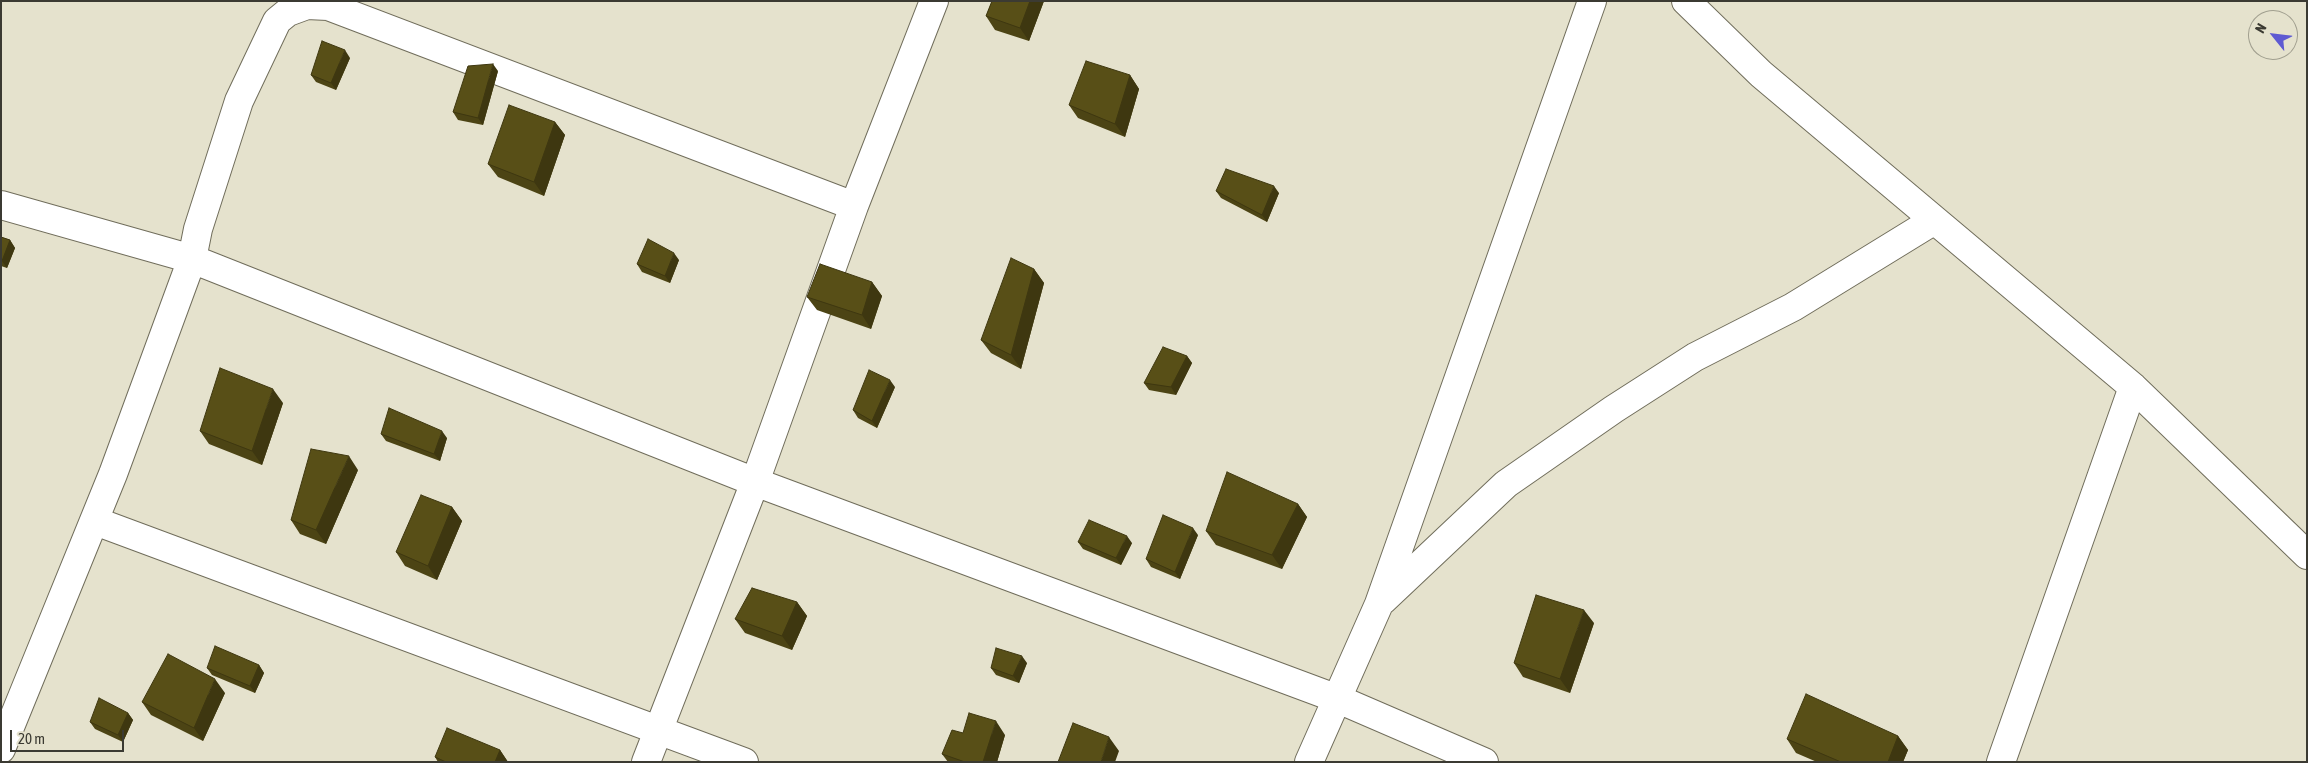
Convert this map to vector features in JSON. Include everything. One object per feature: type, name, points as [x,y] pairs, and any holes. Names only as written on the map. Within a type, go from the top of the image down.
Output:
[{"type":"street","points":[[646,762],[755,482],[854,206],[934,1]]},
{"type":"street","points":[[1309,762],[1379,604],[1592,1]]},
{"type":"street","points":[[1686,1],[1761,74],[2133,388],[2307,556]]},
{"type":"street","points":[[1,749],[95,521],[192,259],[198,229],[239,101],[277,21],[288,12],[307,5],[328,6],[854,206]]},
{"type":"street","points":[[1,205],[192,259],[755,482],[1338,699],[1484,762]]},
{"type":"street","points":[[1379,604],[1506,484],[1598,420],[1696,357],[1793,307],[1933,221]]},
{"type":"street","points":[[2001,762],[2133,388]]},
{"type":"street","points":[[95,521],[660,729],[744,762]]},
{"type":"street","points":[[1,757],[13,762]]},
{"type":"building","points":[[992,1],[1030,1],[1020,28],[986,16]]},
{"type":"building","points":[[322,41],[345,50],[331,83],[311,75]]},
{"type":"building","points":[[1086,61],[1130,75],[1115,124],[1069,105]]},
{"type":"building","points":[[493,64],[478,118],[453,112],[468,66]]},
{"type":"building","points":[[509,105],[555,122],[534,182],[488,164]]},
{"type":"building","points":[[1226,169],[1274,186],[1262,215],[1216,191]]},
{"type":"building","points":[[1,237],[10,240],[2,261],[1,261]]},
{"type":"building","points":[[648,239],[674,253],[665,276],[637,264]]},
{"type":"building","points":[[1011,258],[1034,269],[1011,355],[981,340]]},
{"type":"building","points":[[820,264],[872,282],[862,315],[807,297]]},
{"type":"building","points":[[1163,347],[1187,356],[1171,387],[1144,383]]},
{"type":"building","points":[[220,368],[273,389],[252,451],[200,431]]},
{"type":"building","points":[[869,370],[890,380],[872,421],[853,410]]},
{"type":"building","points":[[389,408],[442,431],[434,454],[381,434]]},
{"type":"building","points":[[311,449],[349,456],[316,530],[291,520]]},
{"type":"building","points":[[1227,472],[1298,504],[1272,555],[1206,531]]},
{"type":"building","points":[[421,495],[452,507],[428,566],[396,552]]},
{"type":"building","points":[[1163,515],[1193,528],[1175,572],[1146,559]]},
{"type":"building","points":[[1089,520],[1127,536],[1116,558],[1078,542]]},
{"type":"building","points":[[752,588],[797,602],[782,636],[735,619]]},
{"type":"building","points":[[1536,595],[1584,610],[1560,679],[1514,663]]},
{"type":"building","points":[[215,646],[259,665],[250,686],[207,668]]},
{"type":"building","points":[[996,648],[1022,656],[1013,676],[991,668]]},
{"type":"building","points":[[168,654],[215,679],[194,728],[142,702]]},
{"type":"building","points":[[1806,694],[1898,736],[1888,762],[1841,762],[1787,739]]},
{"type":"building","points":[[99,698],[128,713],[118,735],[90,722]]},
{"type":"building","points":[[969,713],[996,721],[983,762],[965,762],[942,754],[952,730],[963,733]]},
{"type":"building","points":[[1073,723],[1109,737],[1101,762],[1058,762]]},
{"type":"building","points":[[447,728],[500,750],[495,762],[446,762],[435,757]]}]
